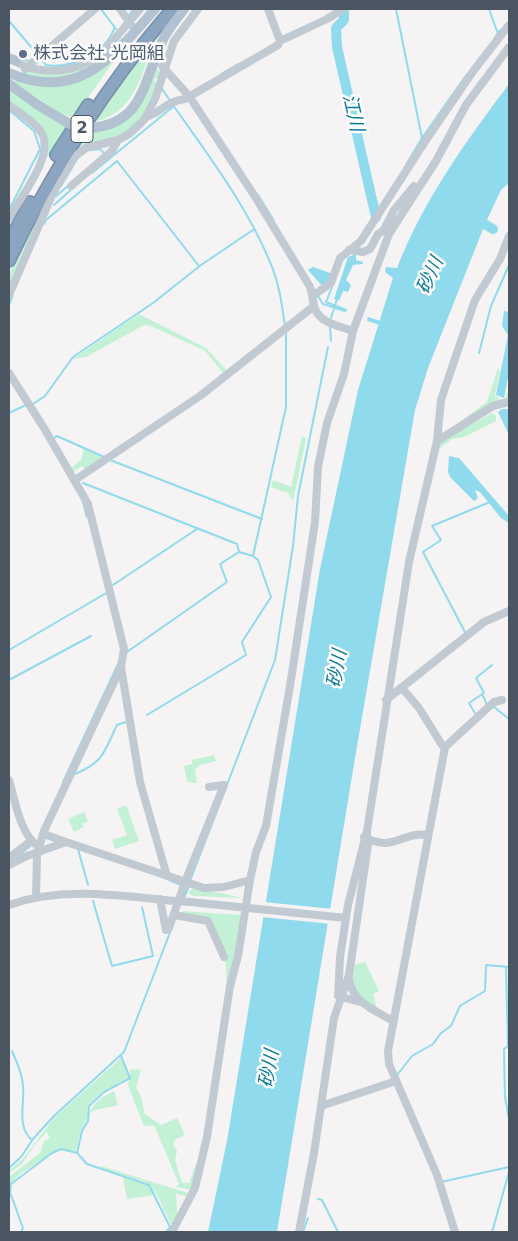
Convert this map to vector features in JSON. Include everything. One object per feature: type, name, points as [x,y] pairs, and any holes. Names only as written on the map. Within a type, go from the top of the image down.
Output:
[{"type":"highway","name":"2","points":[[9,242],[72,129],[120,60],[162,9]]},
{"type":"highway","name":"2","points":[[9,261],[38,203],[80,132],[121,72],[172,9]]},
{"type":"main road","points":[[9,73],[20,78],[54,83],[82,76],[110,59],[155,9]]},
{"type":"main road","points":[[9,84],[44,109],[68,123],[90,128],[111,124],[127,115],[138,103],[162,41],[184,9]]},
{"type":"street","points":[[24,70],[94,9]]},
{"type":"street","points":[[120,9],[131,24]]},
{"type":"street","points":[[11,58],[24,70],[53,71],[78,67],[104,51],[131,24],[140,9]]},
{"type":"street","points":[[9,295],[53,193],[74,157],[86,148],[118,140],[136,128],[146,117],[155,99],[161,66],[174,41],[198,9]]},
{"type":"street","points":[[268,9],[280,41]]},
{"type":"street","points":[[146,117],[153,115],[170,102],[183,100],[278,45],[280,41],[327,19],[343,9]]},
{"type":"street","points":[[316,294],[331,283],[340,258],[361,240],[474,70],[509,25]]},
{"type":"street","points":[[172,1232],[195,1188],[202,1164],[217,1084],[230,986],[256,852],[266,826],[290,686],[315,522],[318,467],[327,423],[344,374],[353,331],[389,234],[424,180],[466,105],[509,48]]},
{"type":"street","points":[[161,66],[189,96],[254,194],[316,294],[314,306],[321,318],[353,331]]},
{"type":"street","points":[[9,105],[36,125],[42,133],[45,147],[44,155],[36,173],[9,218]]},
{"type":"street","points":[[71,186],[112,151],[118,140]]},
{"type":"street","points":[[349,250],[363,252],[370,249],[378,234],[383,231],[394,210],[419,181],[424,180]]},
{"type":"street","points":[[298,1232],[322,1106],[334,1018],[349,975],[361,901],[366,836],[386,700],[409,562],[437,440],[441,400],[475,300],[500,259],[509,236]]},
{"type":"street","points":[[76,480],[200,396],[314,306]]},
{"type":"street","points":[[9,373],[76,480],[88,504],[111,590],[124,649],[120,666],[44,834],[27,856],[9,865]]},
{"type":"street","points":[[437,440],[497,405],[508,402]]},
{"type":"street","points":[[386,700],[484,622],[509,611]]},
{"type":"street","points":[[120,666],[140,782],[167,876]]},
{"type":"street","points":[[402,688],[419,708],[445,746]]},
{"type":"street","points":[[455,1232],[436,1175],[394,1082],[388,1059],[426,835],[445,746],[490,706],[502,700]]},
{"type":"street","points":[[9,780],[27,834],[35,846],[36,898]]},
{"type":"street","points":[[160,899],[166,930],[176,916],[224,785],[209,787]]},
{"type":"street","points":[[44,834],[64,843],[187,884],[213,889],[250,880]]},
{"type":"street","points":[[366,836],[382,844],[390,844],[420,834],[426,835]]},
{"type":"street","points":[[340,998],[338,996],[342,917],[366,836]]},
{"type":"street","points":[[9,858],[35,846],[64,843]]},
{"type":"street","points":[[9,905],[36,898],[87,893],[342,917]]},
{"type":"street","points":[[176,916],[208,921],[224,957]]},
{"type":"street","points":[[349,975],[350,985],[360,1002]]},
{"type":"street","points":[[340,998],[360,1002],[393,1022]]},
{"type":"street","points":[[322,1106],[394,1082]]},
{"type":"green space","points":[[161,29],[132,96],[112,115],[98,121],[96,119],[99,111]]},
{"type":"green space","points":[[120,37],[122,40],[100,61],[74,76],[47,79],[23,75],[29,70],[70,69],[88,64],[98,58]]},
{"type":"green space","points":[[123,48],[74,118],[57,111],[14,82],[18,79],[60,85]]},
{"type":"green space","points":[[155,66],[160,71],[158,80],[156,78],[154,80],[157,84],[147,109],[137,124],[123,135],[82,147],[73,155],[86,131],[118,125]]},
{"type":"green space","points":[[9,88],[67,126],[47,158],[48,147],[43,131],[32,118],[9,100]]},
{"type":"green space","points":[[38,220],[9,289],[9,275],[34,223]]},
{"type":"green space","points":[[139,314],[206,348],[228,372],[225,375],[205,351],[151,326],[144,325],[86,357],[73,359]]},
{"type":"green space","points":[[498,368],[500,371],[495,395],[499,399],[504,399],[509,389],[509,399],[447,431],[487,402]]},
{"type":"green space","points":[[492,413],[496,416],[496,421],[464,437],[452,439],[439,449],[438,443]]},
{"type":"green space","points":[[302,436],[306,439],[293,501],[288,493],[271,487],[273,480],[291,487]]},
{"type":"green space","points":[[84,449],[105,459],[86,471],[82,466],[73,472],[71,468],[81,460]]},
{"type":"green space","points":[[214,755],[216,761],[201,765],[195,769],[197,783],[187,782],[184,766],[192,764],[192,760]]},
{"type":"green space","points":[[126,805],[139,841],[115,849],[112,840],[127,835],[117,809]]},
{"type":"green space","points":[[84,812],[88,821],[82,824],[84,827],[74,832],[68,819]]},
{"type":"green space","points":[[194,887],[242,898],[193,896],[188,893]]},
{"type":"green space","points":[[182,911],[241,915],[234,962],[228,982],[226,982],[225,958],[210,921],[184,916]]},
{"type":"green space","points":[[365,962],[379,991],[373,994],[377,1009],[364,1001],[354,987],[354,965]]},
{"type":"green space","points":[[121,1058],[129,1077],[103,1091],[89,1104],[87,1119],[80,1133],[76,1151],[59,1149],[21,1173],[9,1185],[9,1177],[40,1153],[44,1141],[50,1138],[47,1132],[36,1143],[22,1164],[9,1173],[23,1159],[54,1118]]},
{"type":"green space","points":[[131,1069],[141,1070],[136,1088],[141,1096],[145,1114],[161,1125],[177,1118],[185,1135],[176,1139],[173,1144],[177,1151],[175,1160],[182,1183],[189,1183],[196,1164],[198,1164],[192,1190],[176,1187],[179,1184],[154,1125],[145,1126],[143,1124],[128,1085]]},
{"type":"green space","points":[[114,1091],[118,1105],[90,1113],[96,1103]]},
{"type":"green space","points":[[101,1166],[188,1193],[189,1197],[177,1194],[176,1191],[177,1213],[180,1213],[171,1232],[168,1232],[172,1227],[166,1214],[177,1215],[165,1213],[154,1187],[158,1199],[150,1185],[146,1182],[100,1168]]},
{"type":"green space","points":[[123,1177],[149,1186],[154,1195],[127,1199]]},
{"type":"water","name":"砂川","points":[[509,84],[509,183],[501,190],[485,224],[428,368],[415,410],[355,758],[277,1232],[208,1232],[227,1141],[320,569],[358,390],[393,278],[385,272],[386,267],[397,268],[419,219],[447,172]]},
{"type":"water","points":[[356,254],[356,260],[363,262],[363,264],[353,265],[346,280],[351,285],[348,292],[343,291],[339,301],[334,299],[348,257]]},
{"type":"water","points":[[313,267],[333,274],[323,287],[308,270]]},
{"type":"water","points":[[504,311],[509,312],[509,372],[504,398],[496,395],[508,335],[502,326]]},
{"type":"water","points":[[502,409],[509,409],[509,435],[498,412]]},
{"type":"water","points":[[449,456],[459,458],[509,516],[509,523],[501,518],[480,492],[475,490],[478,498],[474,501],[450,477],[448,472]]},
{"type":"pier","points":[[264,902],[333,909],[331,924],[262,917]]},
{"type":"waterway","points":[[101,9],[116,29]]},
{"type":"waterway","points":[[129,15],[134,9]]},
{"type":"waterway","points":[[396,9],[422,138],[406,165]]},
{"type":"waterway","points":[[489,9],[498,34]]},
{"type":"waterway","name":"江川","points":[[344,12],[344,20],[336,28],[337,47],[376,217]]},
{"type":"waterway","points":[[9,21],[38,55]]},
{"type":"waterway","points":[[40,58],[46,65],[57,66],[78,62],[96,52],[104,44],[115,27]]},
{"type":"waterway","points":[[494,39],[500,30]]},
{"type":"waterway","points":[[18,57],[28,61]]},
{"type":"waterway","points":[[221,74],[238,64]]},
{"type":"waterway","points":[[422,138],[467,74]]},
{"type":"waterway","points":[[162,89],[171,102]]},
{"type":"waterway","points":[[173,105],[226,181],[261,241],[276,277],[285,326]]},
{"type":"waterway","points":[[92,173],[174,106]]},
{"type":"waterway","points":[[9,110],[34,131],[40,149],[9,210]]},
{"type":"waterway","points":[[92,150],[100,149],[105,154]]},
{"type":"waterway","points":[[61,186],[79,156]]},
{"type":"waterway","points":[[44,224],[46,220],[117,161],[199,266]]},
{"type":"waterway","points":[[56,196],[68,186]]},
{"type":"waterway","points":[[54,205],[73,188]]},
{"type":"waterway","points":[[258,195],[274,221]]},
{"type":"waterway","points":[[474,218],[493,229]]},
{"type":"waterway","points":[[33,404],[45,396],[73,357],[153,303],[201,265],[253,230]]},
{"type":"waterway","points":[[479,353],[491,306],[509,265]]},
{"type":"waterway","points":[[332,287],[326,302],[346,310]]},
{"type":"waterway","points":[[9,305],[13,295]]},
{"type":"waterway","points":[[318,296],[323,304],[345,311]]},
{"type":"waterway","points":[[330,321],[337,299]]},
{"type":"waterway","points":[[368,318],[380,322]]},
{"type":"waterway","points":[[368,320],[380,324]]},
{"type":"waterway","points":[[330,326],[331,341]]},
{"type":"waterway","points":[[147,715],[246,655],[242,642],[271,597],[258,560],[253,556],[286,407],[286,330]]},
{"type":"waterway","points":[[190,881],[275,660],[293,546],[298,496],[328,347]]},
{"type":"waterway","points":[[9,413],[26,405]]},
{"type":"waterway","points":[[54,438],[57,436],[104,457]]},
{"type":"waterway","points":[[110,460],[262,519]]},
{"type":"waterway","points":[[83,483],[237,544],[239,552],[253,556]]},
{"type":"waterway","points":[[83,502],[87,517]]},
{"type":"waterway","points":[[466,634],[423,552],[441,540],[432,526],[490,502]]},
{"type":"waterway","points":[[113,585],[197,529]]},
{"type":"waterway","points":[[127,652],[227,582],[220,564],[239,552]]},
{"type":"waterway","points":[[9,650],[108,592]]},
{"type":"waterway","points":[[9,680],[91,636]]},
{"type":"waterway","points":[[63,782],[118,664]]},
{"type":"waterway","points":[[476,715],[469,703],[484,693],[476,678],[492,665]]},
{"type":"waterway","points":[[483,696],[487,705]]},
{"type":"waterway","points":[[494,707],[509,719]]},
{"type":"waterway","points":[[75,774],[85,770],[98,760],[106,749],[117,725],[126,722]]},
{"type":"waterway","points":[[17,857],[33,844]]},
{"type":"waterway","points":[[78,849],[88,885]]},
{"type":"waterway","points":[[169,880],[181,885]]},
{"type":"waterway","points":[[183,900],[189,886]]},
{"type":"waterway","points":[[93,901],[112,966],[153,956],[142,907]]},
{"type":"waterway","points":[[9,1168],[21,1157],[33,1139],[54,1116],[124,1052],[171,930]]},
{"type":"waterway","points":[[397,1075],[412,1056],[433,1044],[441,1033],[451,1026],[460,1006],[485,991],[486,965],[509,967]]},
{"type":"waterway","points":[[504,1049],[508,1046],[506,967]]},
{"type":"waterway","points":[[12,1051],[22,1081],[24,1128],[32,1140]]},
{"type":"waterway","points":[[504,1051],[505,1097],[509,1119]]},
{"type":"waterway","points":[[121,1056],[130,1078],[104,1092],[89,1106],[88,1121],[82,1131],[77,1153],[87,1164],[149,1185],[170,1227],[166,1232]]},
{"type":"waterway","points":[[21,1232],[23,1228],[10,1192],[11,1184],[52,1153],[61,1149],[77,1153]]},
{"type":"waterway","points":[[441,1182],[509,1167]]},
{"type":"waterway","points":[[492,1232],[509,1172]]},
{"type":"waterway","points":[[318,1199],[322,1200],[338,1232]]},
{"type":"waterway","points":[[303,1232],[308,1218]]},
{"type":"tunnel","points":[[133,28],[157,61]]},
{"type":"place","name":"株式会社 光岡組","points":[[23,54]]}]
